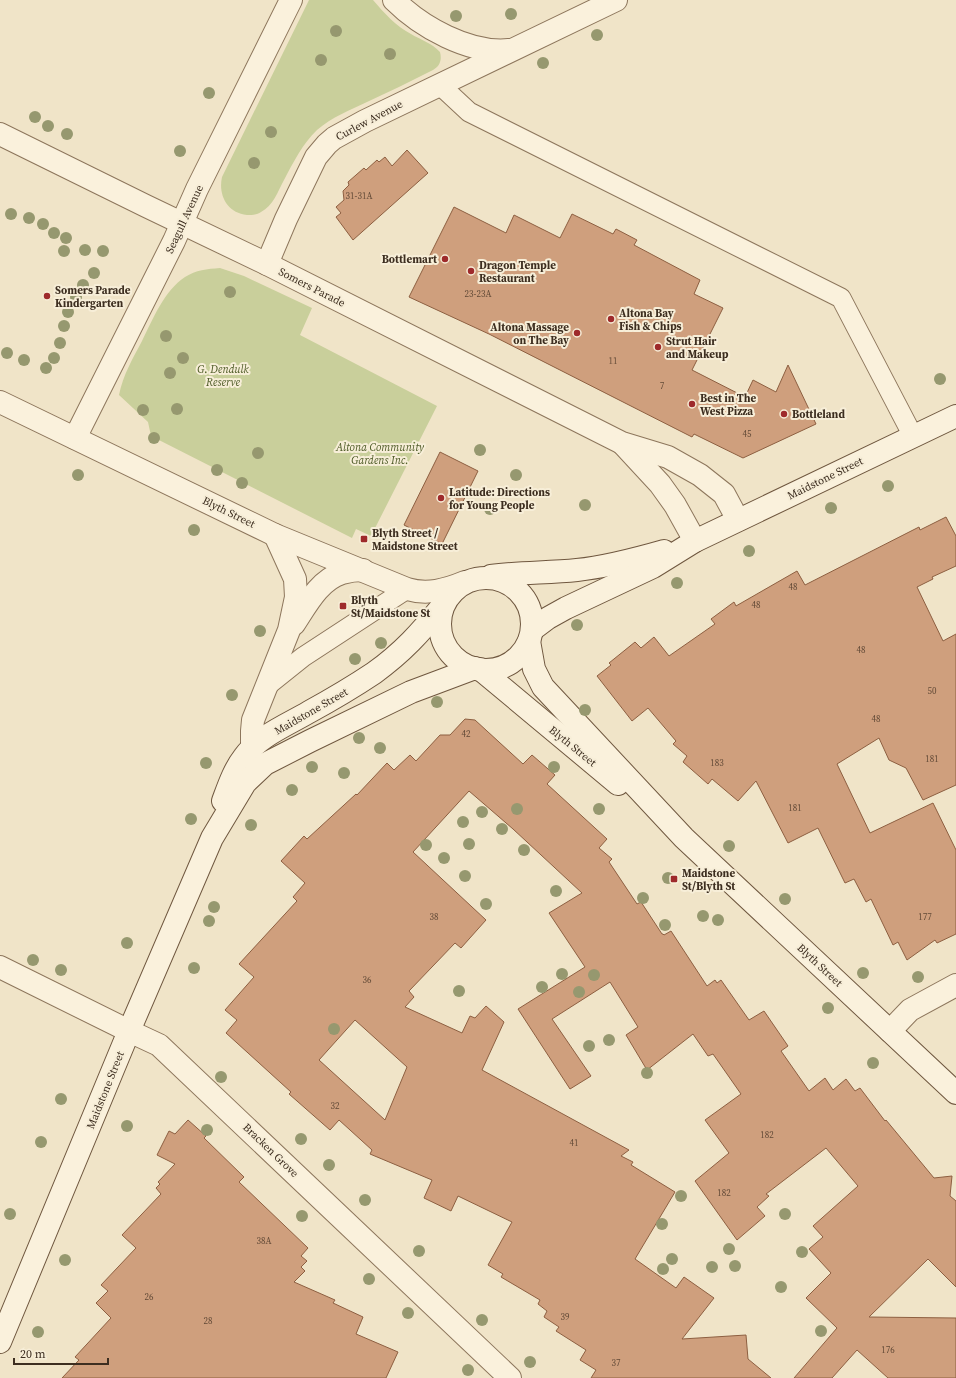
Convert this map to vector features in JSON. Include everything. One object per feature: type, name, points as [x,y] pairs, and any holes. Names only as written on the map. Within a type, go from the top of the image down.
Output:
[{"type":"street","name":"Seagull Avenue","points":[[75,438],[174,241],[197,189],[291,0]]},
{"type":"street","name":"Curlew Avenue","points":[[394,0],[420,22],[464,44],[488,50],[513,50]]},
{"type":"street","name":"Curlew Avenue","points":[[267,264],[286,219],[316,157],[327,144],[341,133],[616,0]]},
{"type":"street","name":"Somers Parade","points":[[0,134],[267,264],[622,443],[668,457],[711,482],[724,494],[738,520]]},
{"type":"street","name":"Blyth Street","points":[[0,402],[275,535],[407,589],[429,592],[450,588],[472,580],[488,577],[503,580],[516,589],[529,607],[531,615],[530,636],[534,669],[543,687],[684,838],[956,1093]]},
{"type":"street","name":"Maidstone Street","points":[[212,838],[245,783],[265,764],[310,740],[427,686],[477,669],[493,670],[512,662],[522,653],[530,636],[566,608],[653,567],[694,541],[956,416]]},
{"type":"street","name":"Somers Parade","points":[[622,443],[660,484],[671,499],[694,541]]},
{"type":"street","points":[[252,748],[252,726],[289,630],[296,597],[296,584],[290,565],[275,535]]},
{"type":"street","name":"Maidstone Street","points":[[0,1342],[128,1031],[212,838],[231,778],[240,762],[252,748],[273,732],[351,688],[392,659],[416,637],[443,606],[456,588],[472,580],[517,573],[576,570],[612,564],[653,554],[694,541]]},
{"type":"street","points":[[289,630],[324,584],[341,573],[363,570]]},
{"type":"street","name":"Blyth Street","points":[[443,606],[441,612],[441,634],[446,648],[456,658],[468,666],[477,669],[684,838]]},
{"type":"street","name":"Bracken Grove","points":[[0,967],[159,1045],[510,1378]]},
{"type":"street","points":[[890,1032],[910,1010],[956,985]]},
{"type":"lane","points":[[440,85],[469,112],[841,298],[913,436]]},
{"type":"lane","points":[[268,685],[303,657],[407,589]]},
{"type":"green space","points":[[309,0],[373,0],[400,27],[437,49],[440,52],[440,62],[433,70],[341,114],[323,125],[312,135],[303,147],[275,198],[269,206],[256,214],[240,214],[229,207],[223,196],[221,190],[222,177]]},
{"type":"green space","name":"G. Dendulk Reserve","points":[[220,268],[244,276],[312,308],[300,335],[437,406],[371,536],[356,529],[352,538],[151,436],[148,422],[119,395],[132,360],[160,306],[171,290],[185,277],[197,271]]},
{"type":"building","points":[[407,150],[428,173],[353,240],[336,217],[341,213],[336,207],[344,200],[343,191],[349,185],[348,182],[364,168],[366,170],[377,160],[379,162],[385,157],[392,166]]},
{"type":"building","points":[[454,207],[506,233],[514,215],[560,238],[572,214],[613,234],[616,229],[637,240],[634,245],[700,280],[694,294],[723,308],[692,370],[745,397],[753,380],[776,392],[788,365],[816,424],[743,458],[694,434],[692,437],[489,334],[409,297]]},
{"type":"building","name":"Latitude: Directions for Young People","points":[[440,452],[478,471],[442,544],[404,525]]},
{"type":"building","points":[[946,517],[956,536],[956,566],[932,577],[933,579],[917,587],[943,641],[956,634],[956,785],[923,800],[906,768],[889,760],[879,738],[837,764],[870,833],[933,803],[956,850],[956,934],[937,943],[935,940],[907,960],[898,942],[893,945],[871,899],[866,902],[854,879],[845,883],[818,828],[788,843],[756,781],[738,801],[712,779],[708,784],[683,762],[687,756],[673,744],[676,741],[648,708],[632,721],[597,676],[611,665],[609,663],[635,642],[641,648],[654,637],[669,656],[715,624],[711,619],[734,602],[736,606],[797,571],[805,585],[919,527],[920,530]]},
{"type":"building","points":[[465,719],[475,720],[523,764],[532,755],[555,775],[547,784],[607,839],[599,848],[612,859],[609,862],[637,904],[641,902],[662,934],[664,935],[671,931],[707,986],[715,980],[717,983],[721,980],[749,1020],[764,1011],[788,1046],[781,1051],[809,1091],[825,1078],[833,1090],[846,1079],[855,1091],[860,1088],[885,1121],[886,1120],[934,1178],[952,1176],[950,1196],[956,1201],[956,1287],[928,1259],[869,1317],[956,1318],[956,1378],[888,1378],[857,1350],[832,1378],[794,1378],[837,1328],[806,1298],[831,1273],[809,1249],[823,1237],[813,1226],[858,1186],[826,1148],[766,1194],[769,1196],[757,1207],[765,1216],[737,1240],[695,1181],[729,1153],[705,1120],[741,1094],[713,1054],[708,1056],[693,1034],[647,1070],[626,1035],[638,1027],[610,982],[552,1019],[591,1076],[570,1089],[518,1009],[585,967],[549,913],[582,893],[513,829],[469,791],[413,852],[486,920],[461,948],[455,943],[409,991],[414,997],[405,1007],[462,1033],[470,1016],[475,1018],[486,1006],[504,1022],[482,1070],[629,1150],[621,1156],[633,1162],[631,1165],[675,1192],[635,1259],[676,1288],[684,1277],[714,1298],[682,1339],[746,1335],[748,1359],[771,1378],[591,1378],[596,1370],[580,1360],[586,1350],[556,1331],[559,1327],[544,1317],[547,1311],[538,1304],[540,1300],[501,1277],[503,1274],[488,1265],[512,1222],[458,1196],[451,1211],[424,1198],[432,1180],[370,1154],[372,1150],[339,1120],[330,1130],[289,1094],[291,1092],[226,1033],[237,1020],[225,1010],[254,977],[239,964],[297,901],[293,897],[305,883],[281,861],[304,836],[307,839],[356,794],[357,795],[387,763],[394,770],[410,755],[416,761],[440,735],[450,735]],"holes":[[[355,1020],[407,1067],[385,1120],[319,1060]]]},
{"type":"building","points":[[188,1120],[206,1136],[204,1138],[244,1177],[239,1182],[308,1248],[301,1256],[307,1261],[301,1267],[305,1271],[294,1282],[335,1300],[333,1303],[363,1317],[356,1334],[398,1352],[386,1378],[62,1378],[79,1360],[75,1357],[111,1318],[96,1303],[108,1291],[101,1285],[136,1248],[122,1235],[161,1194],[156,1188],[160,1184],[158,1182],[175,1164],[157,1155],[169,1131],[175,1134]]},
{"type":"place","name":"Bottlemart","points":[[445,259]]},
{"type":"place","name":"Dragon Temple Restaurant","points":[[471,271]]},
{"type":"place","name":"Somers Parade Kindergarten","points":[[47,296]]},
{"type":"place","name":"Altona Bay Fish & Chips","points":[[611,319]]},
{"type":"place","name":"Altona Massage on The Bay","points":[[577,333]]},
{"type":"place","name":"Strut Hair and Makeup","points":[[658,347]]},
{"type":"place","name":"Best in The West Pizza","points":[[692,404]]},
{"type":"place","name":"Bottleland","points":[[784,414]]},
{"type":"place","name":"Latitude: Directions for Young People","points":[[441,498]]},
{"type":"place","name":"Blyth Street / Maidstone Street","points":[[364,539]]},
{"type":"place","name":"Blyth St/Maidstone St","points":[[343,606]]},
{"type":"place","name":"Maidstone St/Blyth St","points":[[674,879]]},
{"type":"park label","name":"Altona Community Gardens Inc.","points":[[380,453]]}]
